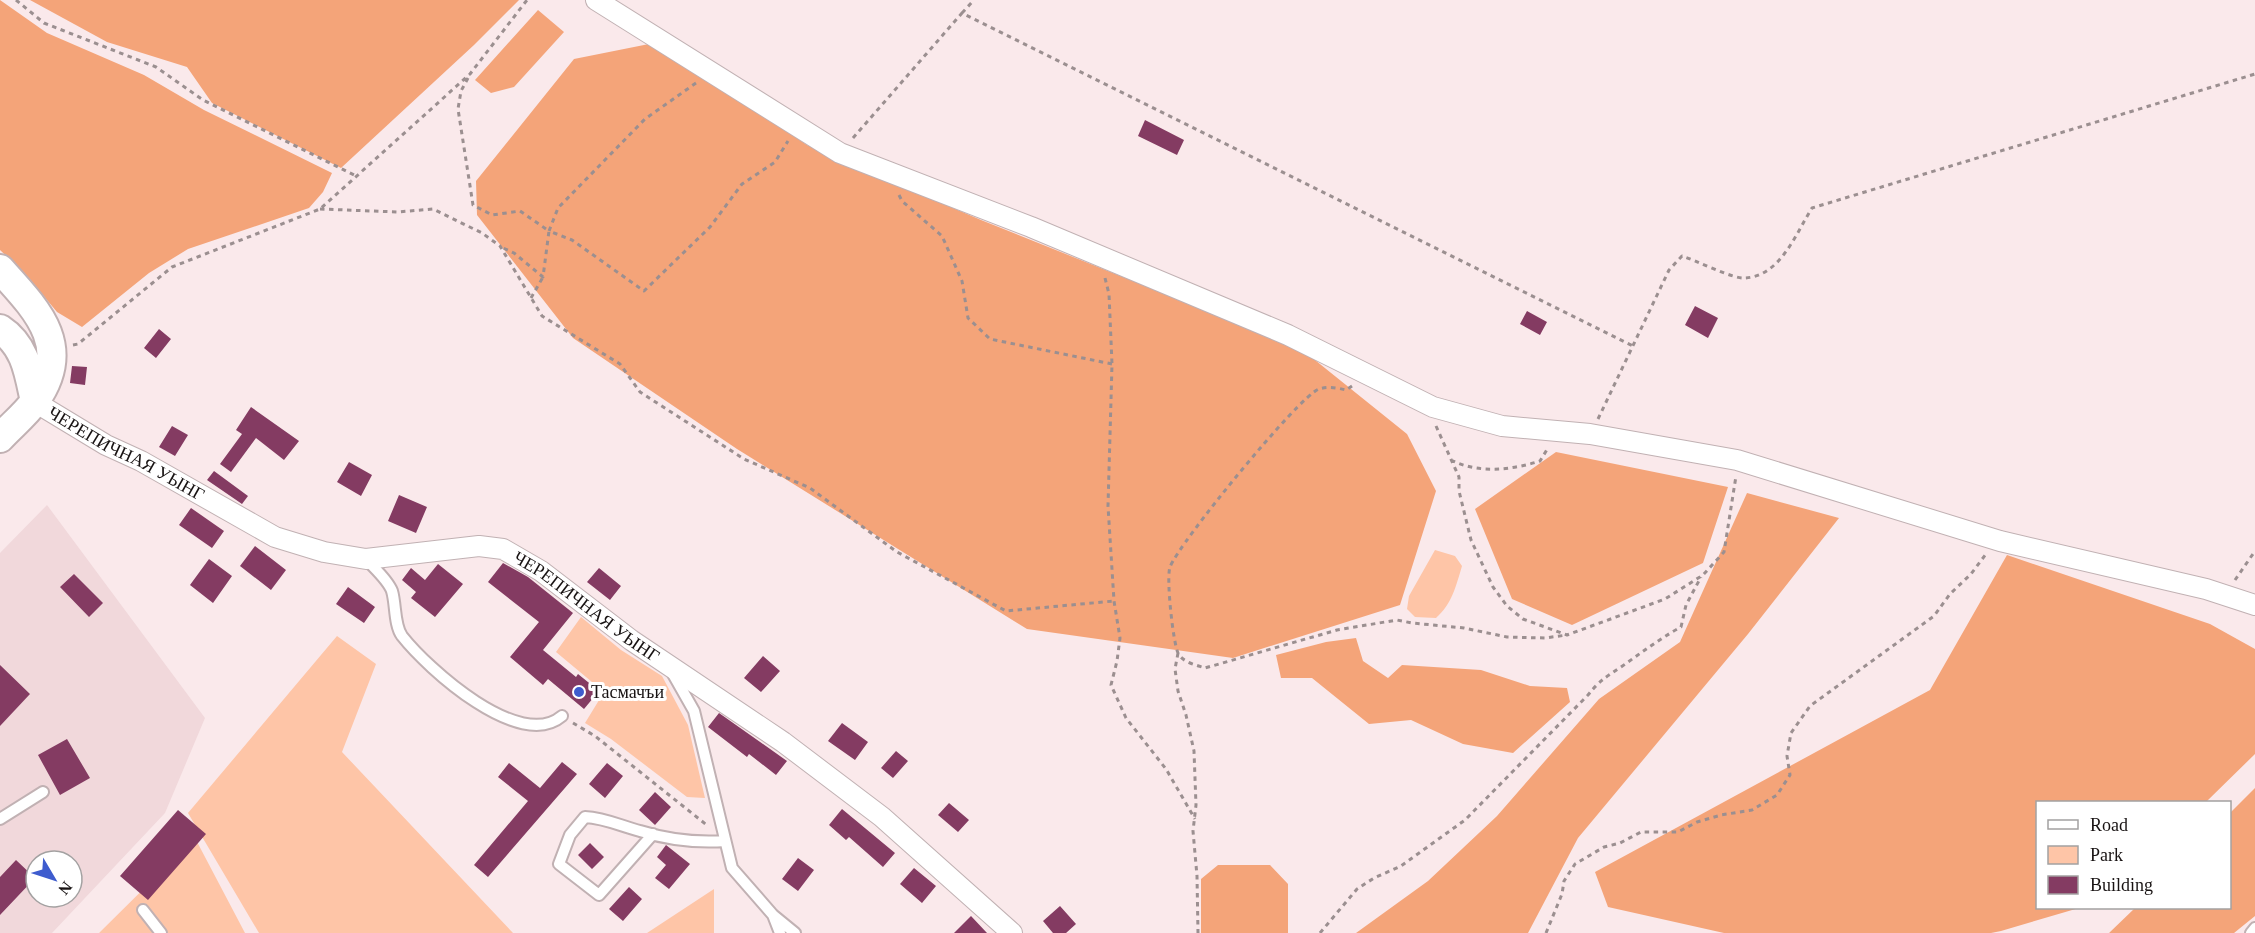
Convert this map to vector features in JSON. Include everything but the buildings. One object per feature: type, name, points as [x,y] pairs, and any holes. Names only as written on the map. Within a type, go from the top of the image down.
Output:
[{"type":"main road","points":[[0,269],[35,308],[53,347],[50,374],[35,402],[0,438]]},
{"type":"main road","points":[[0,329],[7,334],[27,360],[35,402]]},
{"type":"street","points":[[600,1],[797,128],[840,153],[1099,256],[1288,335],[1433,406],[1502,426],[1590,434],[1737,460],[2000,541],[2226,594],[2255,605]]},
{"type":"street","name":"ЧЕРЕПИЧНАЯ УЫНГ","points":[[35,402],[106,445],[141,461],[274,537],[324,552],[366,559],[479,546],[503,549],[541,571],[631,640],[783,742],[882,817],[1012,933]]},
{"type":"lane","points":[[366,559],[391,589],[400,633],[430,666],[460,692],[498,716],[529,725],[553,724],[562,716]]},
{"type":"lane","points":[[667,663],[694,711],[732,868],[773,915],[795,933]]},
{"type":"lane","points":[[0,819],[43,792]]},
{"type":"lane","points":[[653,834],[599,895],[559,864],[570,835],[585,817],[603,818],[653,834],[698,843],[725,841]]},
{"type":"lane","points":[[143,910],[161,933]]},
{"type":"lane","points":[[773,915],[780,933]]},
{"type":"lane","points":[[2252,933],[2255,928]]},
{"type":"path","points":[[16,0],[45,23],[156,67],[203,100],[356,176]]},
{"type":"path","points":[[527,0],[470,74],[461,91],[458,109],[473,206],[492,215],[520,211],[549,231],[572,240],[644,291],[710,227],[742,184],[775,162],[797,128]]},
{"type":"path","points":[[840,153],[974,0]]},
{"type":"path","points":[[962,13],[1633,346]]},
{"type":"path","points":[[531,298],[543,277],[549,231],[558,208],[645,119],[713,73]]},
{"type":"path","points":[[53,347],[78,344],[172,267],[320,209],[470,74]]},
{"type":"path","points":[[1590,434],[1669,270],[1682,256],[1742,279],[1766,273],[1778,262],[1812,208],[2255,74]]},
{"type":"path","points":[[888,172],[902,201],[942,236],[962,281],[968,318],[990,339],[1112,364]]},
{"type":"path","points":[[320,209],[398,212],[433,209],[482,233],[514,253],[543,277]]},
{"type":"path","points":[[500,246],[542,316],[620,364],[640,392],[744,459],[810,488],[897,552],[1006,611],[1114,601]]},
{"type":"path","points":[[1099,256],[1109,294],[1112,364],[1108,506],[1114,601],[1120,638],[1111,685],[1126,718],[1166,769],[1195,819]]},
{"type":"path","points":[[1198,933],[1193,831],[1196,805],[1194,752],[1178,691],[1175,669],[1178,653],[1169,592],[1170,567],[1199,522],[1286,418],[1318,389],[1336,387],[1346,390],[1359,382],[1365,373]]},
{"type":"path","points":[[1433,406],[1436,428],[1449,460],[1459,477],[1459,491],[1471,540],[1493,587],[1507,606],[1523,619],[1567,635]]},
{"type":"path","points":[[1449,460],[1463,467],[1492,470],[1522,467],[1540,461],[1547,452],[1554,430]]},
{"type":"path","points":[[1320,933],[1357,889],[1374,878],[1401,866],[1465,820],[1600,680],[1681,627],[1686,605],[1703,575],[1724,552],[1736,483],[1737,460]]},
{"type":"path","points":[[1546,933],[1562,894],[1564,881],[1575,864],[1604,847],[1620,843],[1641,832],[1678,832],[1697,822],[1721,814],[1752,810],[1777,795],[1790,775],[1787,756],[1791,733],[1810,706],[1934,616],[1950,594],[2000,541]]},
{"type":"path","points":[[2226,594],[2255,551]]},
{"type":"path","points":[[1178,653],[1185,661],[1205,668],[1337,630],[1397,620],[1464,628],[1507,637],[1545,638],[1567,635],[1665,599],[1703,575]]},
{"type":"path","points":[[562,716],[595,736],[725,841]]},
{"type":"shaded area","points":[[0,0],[47,33],[144,75],[204,110],[332,173],[323,192],[309,208],[188,249],[149,273],[82,327],[57,312],[27,276],[0,250]]},
{"type":"shaded area","points":[[30,0],[519,0],[474,45],[341,168],[212,103],[187,67],[107,42]]},
{"type":"shaded area","points":[[538,10],[564,32],[514,87],[491,93],[475,80]]},
{"type":"shaded area","points":[[654,43],[705,74],[807,145],[981,220],[1300,348],[1407,434],[1436,491],[1400,605],[1233,658],[1027,629],[737,449],[573,338],[477,215],[476,181],[574,59]]},
{"type":"shaded area","points":[[1556,452],[1728,487],[1703,563],[1572,625],[1512,599],[1475,509]]},
{"type":"shaded area","points":[[1747,493],[1839,518],[1748,634],[1578,838],[1528,933],[1356,933],[1428,881],[1497,816],[1599,699],[1680,642]]},
{"type":"shaded area","points":[[47,505],[205,718],[165,813],[84,899],[84,849],[24,849],[24,909],[75,909],[52,933],[0,933],[0,553]]},
{"type":"shaded area","points":[[2007,555],[2210,624],[2255,649],[2255,754],[2207,801],[2036,801],[2036,909],[2076,909],[2001,931],[1991,933],[1724,933],[1608,907],[1595,872],[1930,690]]},
{"type":"shaded area","points":[[1356,638],[1363,661],[1388,678],[1402,665],[1481,670],[1530,686],[1567,688],[1570,702],[1513,753],[1463,744],[1411,720],[1369,724],[1312,678],[1281,678],[1276,655],[1326,642]]},
{"type":"shaded area","points":[[2255,788],[2255,916],[2234,933],[2109,933],[2134,909],[2231,909],[2231,812]]},
{"type":"shaded area","points":[[1218,865],[1270,865],[1288,884],[1288,933],[1201,933],[1201,879]]},
{"type":"green space","points":[[1435,550],[1455,556],[1462,566],[1460,573],[1450,601],[1436,618],[1415,617],[1407,609],[1409,596]]},
{"type":"green space","points":[[581,617],[621,650],[662,676],[688,725],[705,798],[687,797],[611,739],[585,723],[604,692],[556,652]]},
{"type":"green space","points":[[337,636],[376,664],[342,752],[513,933],[259,933],[188,813]]},
{"type":"green space","points":[[195,838],[245,933],[99,933]]},
{"type":"green space","points":[[714,889],[714,933],[647,933]]},
{"type":"place","name":"Тасмачъи","points":[[579,692]]}]
